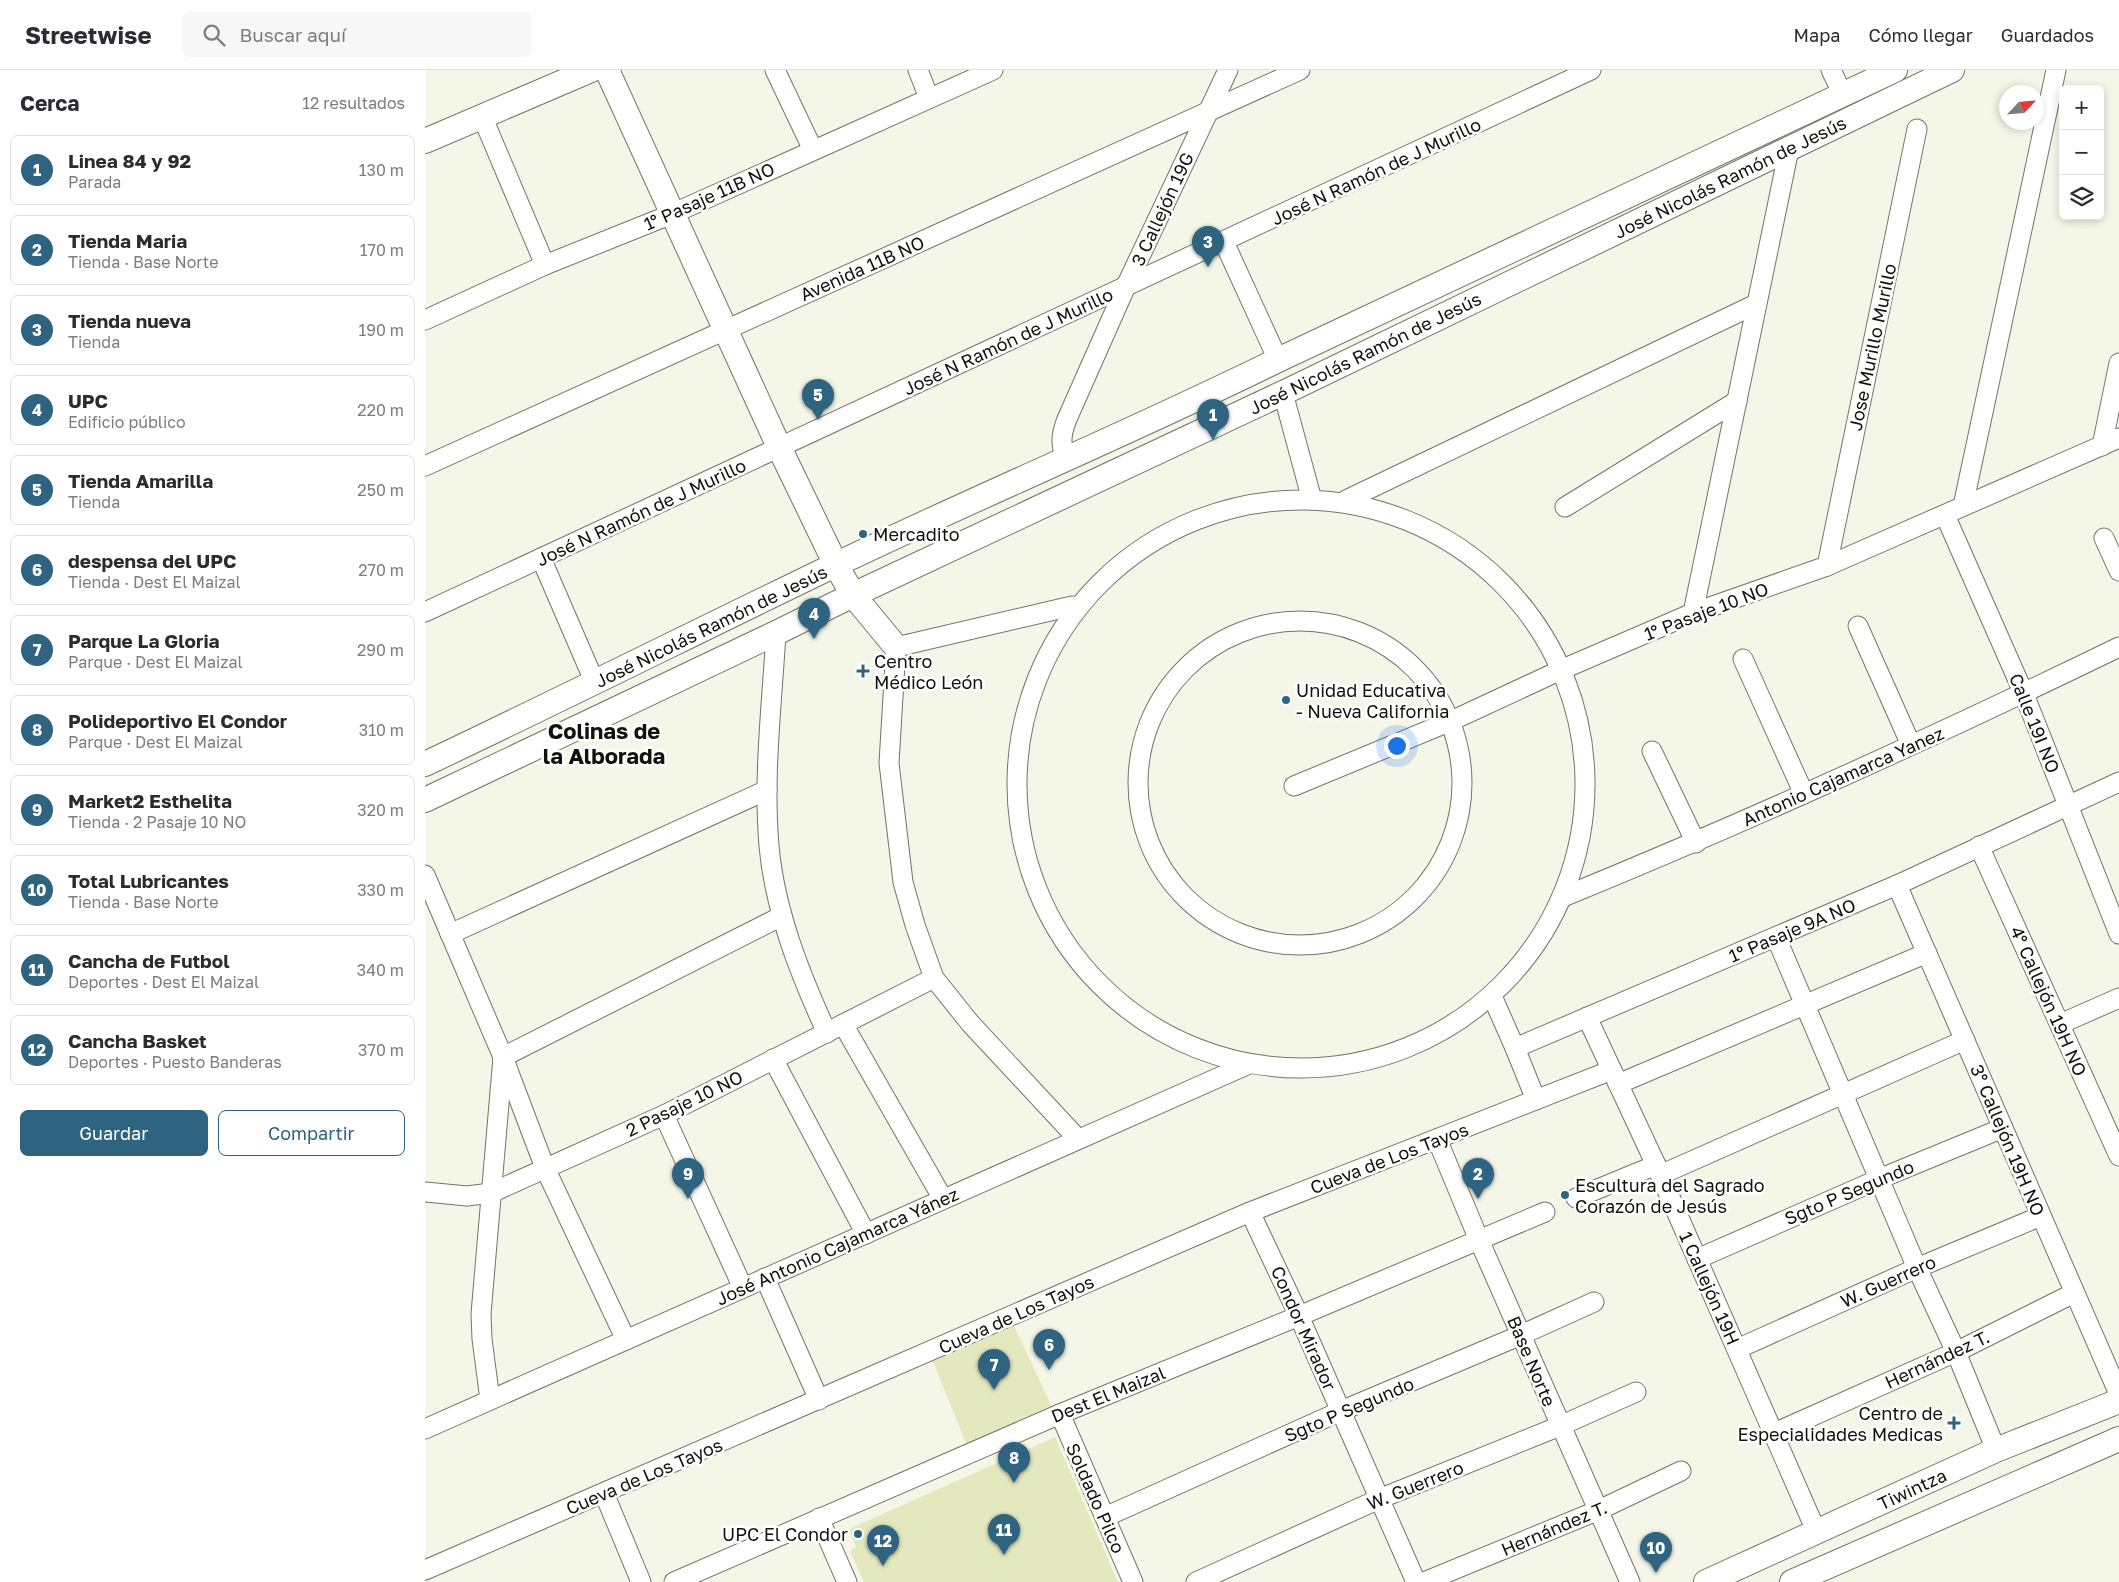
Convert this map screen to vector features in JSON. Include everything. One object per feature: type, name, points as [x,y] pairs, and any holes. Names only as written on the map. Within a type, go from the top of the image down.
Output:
[{"type":"street","points":[[425,141],[591,70]]},
{"type":"street","points":[[607,70],[779,447],[836,565],[853,595],[896,647],[889,763],[892,793],[903,882],[915,925],[934,978],[969,1023],[1078,1139]]},
{"type":"street","points":[[775,70],[813,150]]},
{"type":"street","points":[[918,70],[929,98]]},
{"type":"street","name":"1° Pasaje 11B NO","points":[[425,320],[545,265],[672,214],[993,70]]},
{"type":"street","name":"3 Callejón 19G","points":[[1066,460],[1061,447],[1061,433],[1126,286],[1228,70]]},
{"type":"street","name":"Avenida 11B NO","points":[[425,466],[726,328],[1300,70]]},
{"type":"street","name":"José N Ramón de J Murillo","points":[[425,612],[1591,70]]},
{"type":"street","points":[[1831,70],[1843,95]]},
{"type":"street","name":"José Nicolás Ramón de Jesús","points":[[425,764],[836,565],[1178,410],[1278,360],[1895,70]]},
{"type":"street","name":"José Nicolás Ramón de Jesús","points":[[425,800],[853,595],[1283,393],[1952,70]]},
{"type":"street","points":[[1963,506],[2056,70]]},
{"type":"street","points":[[482,116],[545,265]]},
{"type":"street","name":"Jose Murillo Murillo","points":[[1827,566],[1917,129]]},
{"type":"street","points":[[1693,613],[1789,149]]},
{"type":"street","points":[[1224,242],[1278,360]]},
{"type":"street","points":[[1346,500],[1756,304]]},
{"type":"street","points":[[2102,446],[2119,363]]},
{"type":"street","points":[[1283,393],[1312,500]]},
{"type":"street","points":[[1565,506],[1737,401]]},
{"type":"street","name":"1° Pasaje 10 NO","points":[[1294,786],[1451,721],[1563,669],[1693,613],[1827,566],[2119,438]]},
{"type":"street","points":[[1312,500],[1346,500],[1435,528],[1511,587],[1563,669],[1584,744],[1584,822],[1563,897],[1532,950],[1491,996],[1439,1034],[1378,1058],[1314,1068],[1249,1064],[1170,1036],[1102,988],[1051,922],[1027,861],[1021,844],[1014,761],[1032,679],[1072,606],[1114,570],[1171,538],[1239,517],[1312,500]]},
{"type":"street","name":"Calle 19I NO","points":[[1945,515],[2024,694],[2119,934]]},
{"type":"street","points":[[2104,538],[2119,571]]},
{"type":"street","points":[[541,558],[595,683]]},
{"type":"street","points":[[896,647],[1072,606]]},
{"type":"street","points":[[1276,620],[1331,622],[1381,640],[1423,675],[1451,721],[1463,773],[1458,827],[1435,876],[1398,915],[1351,939],[1297,946],[1253,938],[1245,936],[1198,910],[1162,869],[1141,819],[1138,765],[1152,713],[1182,669],[1225,637],[1276,620]]},
{"type":"street","points":[[1858,626],[1911,745]]},
{"type":"street","points":[[776,633],[767,790],[769,847],[782,916],[802,977],[943,1200]]},
{"type":"street","name":"Antonio Cajamarca Yanez","points":[[1563,897],[1696,843],[2024,694],[2119,648]]},
{"type":"street","points":[[1743,659],[1803,794]]},
{"type":"street","points":[[1652,751],[1696,843]]},
{"type":"street","name":"1º Pasaje 9A NO","points":[[1515,1048],[1897,885],[2119,782]]},
{"type":"street","points":[[450,934],[767,790]]},
{"type":"street","name":"4° Callejón 19H NO","points":[[1979,846],[2119,1156]]},
{"type":"street","points":[[425,875],[503,1057],[545,1168],[625,1340]]},
{"type":"street","name":"3° Callejón 19H NO","points":[[1897,885],[2119,1394]]},
{"type":"street","points":[[503,1057],[782,916]]},
{"type":"street","points":[[1776,937],[1917,1268],[1956,1352],[1996,1450]]},
{"type":"street","name":"Cueva de Los Tayos","points":[[425,1570],[1250,1212],[1536,1100],[1615,1077],[1806,1005],[1927,953]]},
{"type":"street","name":"2 Pasaje 10 NO","points":[[425,1192],[467,1196],[491,1193],[664,1115],[934,978]]},
{"type":"street","points":[[1491,996],[1536,1100]]},
{"type":"street","points":[[2060,1024],[2119,998]]},
{"type":"street","name":"1 Callejón 19H","points":[[1587,1017],[1658,1170],[1817,1533]]},
{"type":"street","points":[[1576,1198],[1658,1170],[1843,1095],[1965,1040]]},
{"type":"street","points":[[490,1400],[481,1339],[481,1314],[503,1057]]},
{"type":"street","points":[[773,1060],[866,1234]]},
{"type":"street","name":"José Antonio Cajamarca Yánez","points":[[425,1429],[1249,1064]]},
{"type":"street","points":[[664,1115],[743,1288]]},
{"type":"street","name":"Sgto P Segundo","points":[[1697,1259],[1879,1179],[2003,1128]]},
{"type":"street","name":"Base Norte","points":[[1437,1139],[1560,1426],[1630,1582]]},
{"type":"street","name":"Condor Mirador","points":[[1250,1212],[1299,1316],[1415,1582]]},
{"type":"street","name":"Dest El Maizal","points":[[674,1582],[1059,1414],[1299,1316],[1545,1212]]},
{"type":"street","name":"W. Guerrero","points":[[1737,1349],[1917,1268],[2041,1216]]},
{"type":"street","points":[[765,1278],[819,1400]]},
{"type":"street","name":"Hernández T.","points":[[1772,1434],[1956,1352],[2074,1294]]},
{"type":"street","name":"Sgto P Segundo","points":[[1105,1517],[1341,1411],[1521,1336],[1594,1302]]},
{"type":"street","name":"W. Guerrero","points":[[1196,1582],[1379,1499],[1560,1426],[1636,1392]]},
{"type":"street","name":"Tiwintza","points":[[1706,1582],[1996,1450],[2119,1401]]},
{"type":"street","name":"Soldado Pilco","points":[[1059,1414],[1133,1582]]},
{"type":"street","name":"Tiwintza","points":[[1793,1582],[2119,1439]]},
{"type":"street","name":"Hernández T.","points":[[1424,1582],[1599,1510],[1681,1471]]},
{"type":"street","points":[[604,1493],[641,1582]]},
{"type":"street","points":[[819,1518],[847,1582]]},
{"type":"green space","points":[[1013,1324],[1054,1411],[968,1448],[932,1359]]},
{"type":"green space","points":[[1055,1437],[1118,1582],[864,1582],[850,1551],[856,1547],[849,1529]]},
{"type":"place","name":"Tienda nueva","points":[[1208,267]]},
{"type":"place","name":"Tienda Amarilla","points":[[818,420]]},
{"type":"place","name":"Linea 84 y 92","points":[[1213,440]]},
{"type":"place","name":"Mercadito","points":[[863,534]]},
{"type":"place","name":"UPC","points":[[814,639]]},
{"type":"place","name":"Centro Médico León","points":[[863,671]]},
{"type":"place","name":"Unidad Educativa - Nueva California","points":[[1286,700]]},
{"type":"place","name":"Escultura del Sagrado Corazón de Jesús","points":[[1565,1195]]},
{"type":"place","name":"Market2 Esthelita","points":[[688,1199]]},
{"type":"place","name":"Tienda Maria","points":[[1478,1199]]},
{"type":"place","name":"despensa del UPC","points":[[1049,1370]]},
{"type":"place","name":"Parque La Gloria","points":[[994,1390]]},
{"type":"place","name":"Centro de Especialidades Medicas","points":[[1954,1423]]},
{"type":"place","name":"Polideportivo El Condor","points":[[1014,1483]]},
{"type":"place","name":"UPC El Condor","points":[[858,1534]]},
{"type":"place","name":"Cancha de Futbol","points":[[1004,1555]]},
{"type":"place","name":"Cancha Basket","points":[[883,1566]]},
{"type":"place","name":"Total Lubricantes","points":[[1656,1573]]},
{"type":"district","name":"Colinas de la Alborada","points":[[604,742]]}]
